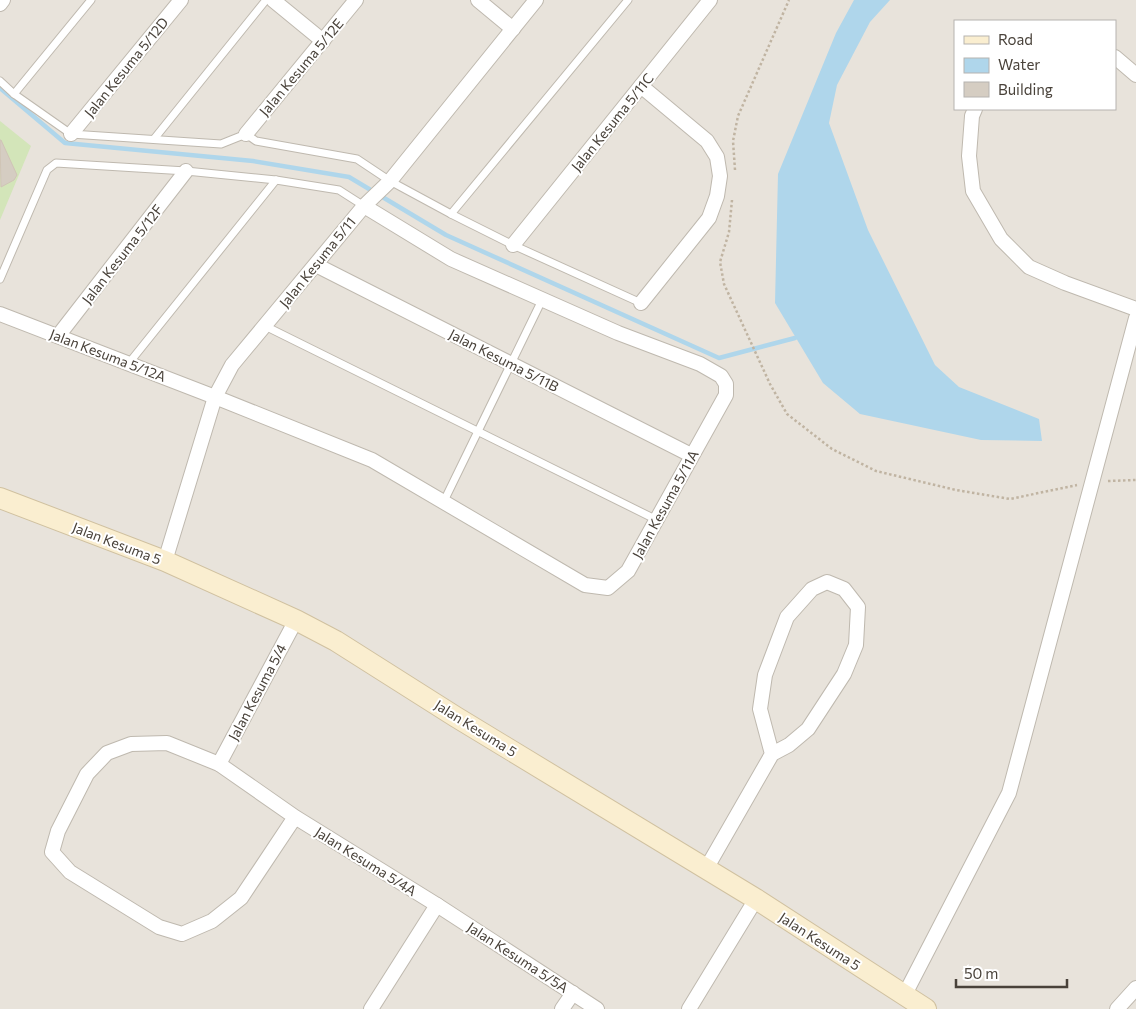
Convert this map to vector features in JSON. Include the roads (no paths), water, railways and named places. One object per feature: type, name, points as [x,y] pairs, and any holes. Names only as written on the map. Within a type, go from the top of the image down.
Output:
[{"type":"street","points":[[0,4],[3,0]]},
{"type":"street","name":"Jalan Kesuma 5/12D","points":[[71,134],[181,0]]},
{"type":"street","points":[[273,0],[323,41]]},
{"type":"street","name":"Jalan Kesuma 5/12E","points":[[246,134],[356,0]]},
{"type":"street","points":[[478,0],[513,29]]},
{"type":"street","name":"Jalan Kesuma 5/11","points":[[165,561],[215,396],[232,365],[536,0]]},
{"type":"street","name":"Jalan Kesuma 5/11C","points":[[513,245],[710,0]]},
{"type":"street","points":[[1116,58],[1136,75]]},
{"type":"street","points":[[641,86],[707,141],[717,157],[720,176],[717,196],[708,218],[641,303]]},
{"type":"street","points":[[975,110],[972,116],[969,156],[973,191],[1000,239],[1029,267],[1065,283],[1136,309]]},
{"type":"street","name":"Jalan Kesuma 5/12F","points":[[58,336],[186,171]]},
{"type":"street","name":"Jalan Kesuma 5/11A","points":[[215,396],[372,460],[585,585],[608,588],[628,571],[726,395],[726,384],[721,376],[700,364],[656,348],[542,300],[451,259],[376,194]]},
{"type":"street","name":"Jalan Kesuma 5/11B","points":[[316,265],[691,455]]},
{"type":"street","name":"Jalan Kesuma 5/12A","points":[[0,314],[215,396]]},
{"type":"street","points":[[904,996],[1009,793],[1136,318]]},
{"type":"street","name":"Jalan Kesuma 5","points":[[1,500],[165,561],[296,620],[336,641],[456,717],[756,899],[926,1009]]},
{"type":"street","points":[[706,869],[772,754],[789,745],[808,729],[844,674],[856,645],[858,608],[844,589],[827,582],[812,589],[787,618],[765,675],[760,709],[772,754]]},
{"type":"street","name":"Jalan Kesuma 5/4","points":[[219,764],[296,620]]},
{"type":"street","name":"Jalan Kesuma 5/4A","points":[[295,817],[241,898],[212,921],[182,934],[159,927],[70,872],[52,852],[58,831],[87,774],[107,754],[131,744],[167,743],[219,764],[295,817],[438,905]]},
{"type":"street","points":[[689,1009],[756,899]]},
{"type":"street","points":[[371,1009],[438,905]]},
{"type":"street","name":"Jalan Kesuma 5/5A","points":[[438,905],[597,1009]]},
{"type":"street","points":[[1117,1009],[1136,988]]},
{"type":"street","points":[[562,1009],[573,993]]},
{"type":"lane","points":[[14,94],[90,0]]},
{"type":"lane","points":[[154,139],[266,0]]},
{"type":"lane","points":[[451,214],[628,0]]},
{"type":"lane","points":[[0,81],[14,94],[71,134],[221,144],[246,134],[256,141],[357,159],[376,194]]},
{"type":"lane","points":[[0,279],[47,170],[56,163],[186,171],[276,180],[376,194],[451,214],[513,245],[641,303]]},
{"type":"lane","points":[[129,364],[276,180]]},
{"type":"lane","points":[[444,501],[542,300]]},
{"type":"lane","points":[[265,326],[657,520]]},
{"type":"water","points":[[854,0],[890,0],[870,22],[837,85],[829,123],[868,230],[935,365],[959,387],[1039,419],[1042,441],[981,440],[860,414],[823,383],[775,303],[778,174],[836,33]]},
{"type":"waterway","points":[[0,88],[65,143],[253,161],[349,177],[446,235],[719,358],[795,338]]}]
